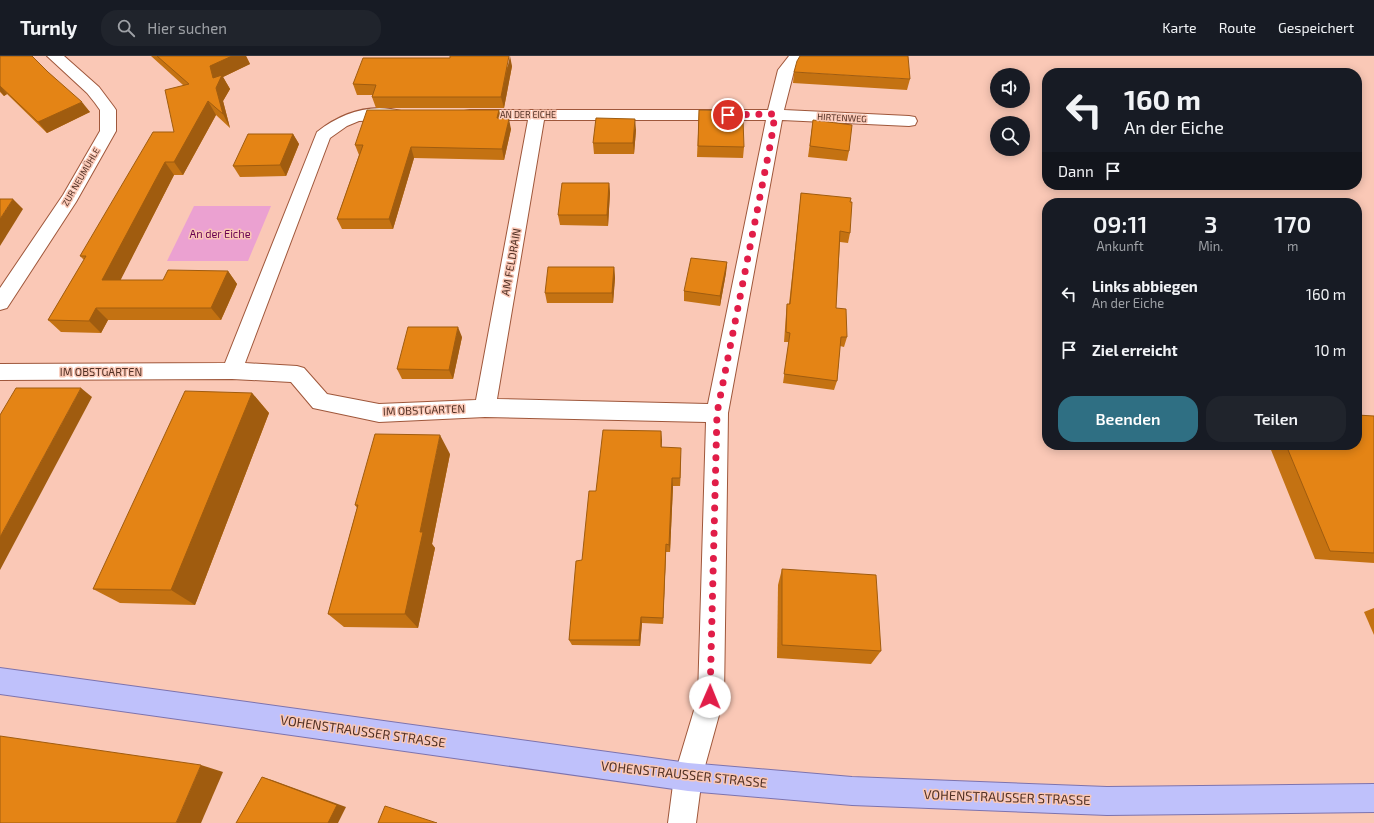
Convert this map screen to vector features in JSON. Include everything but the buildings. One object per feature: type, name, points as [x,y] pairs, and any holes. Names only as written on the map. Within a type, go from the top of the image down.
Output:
[{"type":"main road","name":"VOHENSTRAUSSER STRASSE","points":[[0,681],[688,777],[852,791],[1107,801],[1374,798]]},
{"type":"street","name":"ZUR NEUMÜHLE","points":[[0,303],[70,197],[108,131],[108,110],[101,100],[93,90],[55,56]]},
{"type":"street","points":[[682,823],[688,777],[710,697],[717,413],[771,141],[775,114],[786,70],[797,56]]},
{"type":"street","points":[[232,371],[323,136],[335,125],[346,119],[364,114],[411,115]]},
{"type":"street","name":"AN DER EICHE","points":[[450,115],[775,114]]},
{"type":"street","name":"HIRTENWEG","points":[[775,114],[909,121]]},
{"type":"street","name":"AM FELDRAIN","points":[[485,408],[537,115]]},
{"type":"street","name":"IM OBSTGARTEN","points":[[0,372],[232,371],[297,374],[321,402],[380,412],[485,408],[717,413]]},
{"type":"green space","name":"An der Eiche","points":[[194,206],[271,206],[248,261],[167,261]]},
{"type":"route","points":[[710,697],[717,413],[771,141],[775,114],[728,115]]}]
